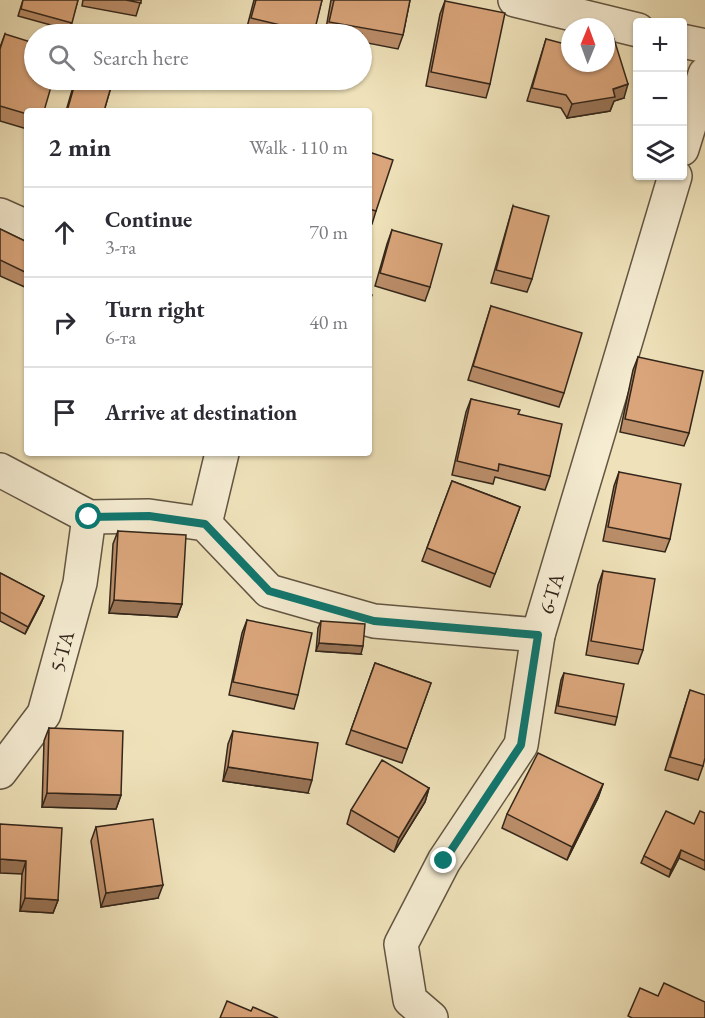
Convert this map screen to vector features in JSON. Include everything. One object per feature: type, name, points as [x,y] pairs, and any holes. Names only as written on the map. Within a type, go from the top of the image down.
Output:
[{"type":"street","points":[[515,0],[633,29]]},
{"type":"street","points":[[687,42],[705,46]]},
{"type":"street","points":[[687,133],[705,74]]},
{"type":"street","name":"6-ТА","points":[[431,1018],[410,1000],[401,944],[444,861],[521,745],[538,635],[674,180]]},
{"type":"street","points":[[0,215],[24,226]]},
{"type":"street","points":[[205,524],[221,456]]},
{"type":"street","points":[[0,470],[89,517],[149,516],[205,524],[269,591],[374,621],[538,635]]},
{"type":"street","name":"5-ТА","points":[[0,772],[44,714],[80,583],[89,517]]},
{"type":"building","points":[[23,0],[78,0],[72,23],[21,9]]},
{"type":"building","points":[[256,0],[322,0],[316,24],[276,24],[251,18]]},
{"type":"building","points":[[334,0],[410,0],[403,35],[372,30],[372,24],[329,22]]},
{"type":"building","points":[[445,1],[505,13],[490,84],[431,72]]},
{"type":"building","points":[[5,34],[24,40],[24,90],[50,90],[45,108],[24,108],[24,113],[0,106],[0,49]]},
{"type":"building","points":[[546,39],[561,43],[561,72],[615,72],[615,42],[628,84],[613,89],[615,97],[572,104],[566,95],[532,88]]},
{"type":"building","points":[[73,90],[110,90],[105,108],[68,108]]},
{"type":"building","points":[[372,153],[393,160],[376,211],[372,210]]},
{"type":"building","points":[[513,206],[549,216],[532,279],[496,270]]},
{"type":"building","points":[[0,229],[24,241],[24,272],[0,260]]},
{"type":"building","points":[[392,230],[442,244],[430,287],[380,273]]},
{"type":"building","points":[[491,306],[582,333],[564,393],[473,366]]},
{"type":"building","points":[[638,357],[703,371],[689,433],[625,419]]},
{"type":"building","points":[[471,399],[520,410],[518,414],[562,424],[550,476],[499,464],[498,471],[457,461]]},
{"type":"building","points":[[619,472],[681,484],[670,539],[608,527]]},
{"type":"building","points":[[452,481],[520,507],[495,574],[427,548]]},
{"type":"building","points":[[118,531],[186,535],[182,604],[114,600]]},
{"type":"building","points":[[603,571],[655,579],[643,650],[591,641]]},
{"type":"building","points":[[0,573],[44,596],[28,627],[0,612]]},
{"type":"building","points":[[247,620],[312,633],[298,695],[233,682]]},
{"type":"building","points":[[321,621],[365,624],[363,646],[319,643]]},
{"type":"building","points":[[375,663],[431,683],[407,749],[351,730]]},
{"type":"building","points":[[564,673],[624,684],[617,717],[558,706]]},
{"type":"building","points":[[690,690],[705,695],[703,766],[670,757]]},
{"type":"building","points":[[49,728],[123,731],[121,795],[47,793]]},
{"type":"building","points":[[233,731],[318,743],[312,780],[228,767]]},
{"type":"building","points":[[538,753],[603,784],[572,847],[507,814]]},
{"type":"building","points":[[382,760],[429,788],[399,838],[351,810]]},
{"type":"building","points":[[666,811],[694,824],[700,811],[705,813],[705,861],[681,850],[671,870],[644,856]]},
{"type":"building","points":[[153,819],[163,885],[106,893],[96,827]]},
{"type":"building","points":[[0,824],[62,828],[58,900],[25,898],[26,861],[0,859]]},
{"type":"building","points":[[664,983],[705,1002],[705,1018],[632,1018],[628,1016],[640,988],[658,996]]},
{"type":"building","points":[[227,1001],[251,1011],[253,1007],[278,1018],[220,1018]]},
{"type":"route","points":[[89,517],[149,516],[205,524],[269,591],[374,621],[538,635],[521,745],[444,861]]}]
